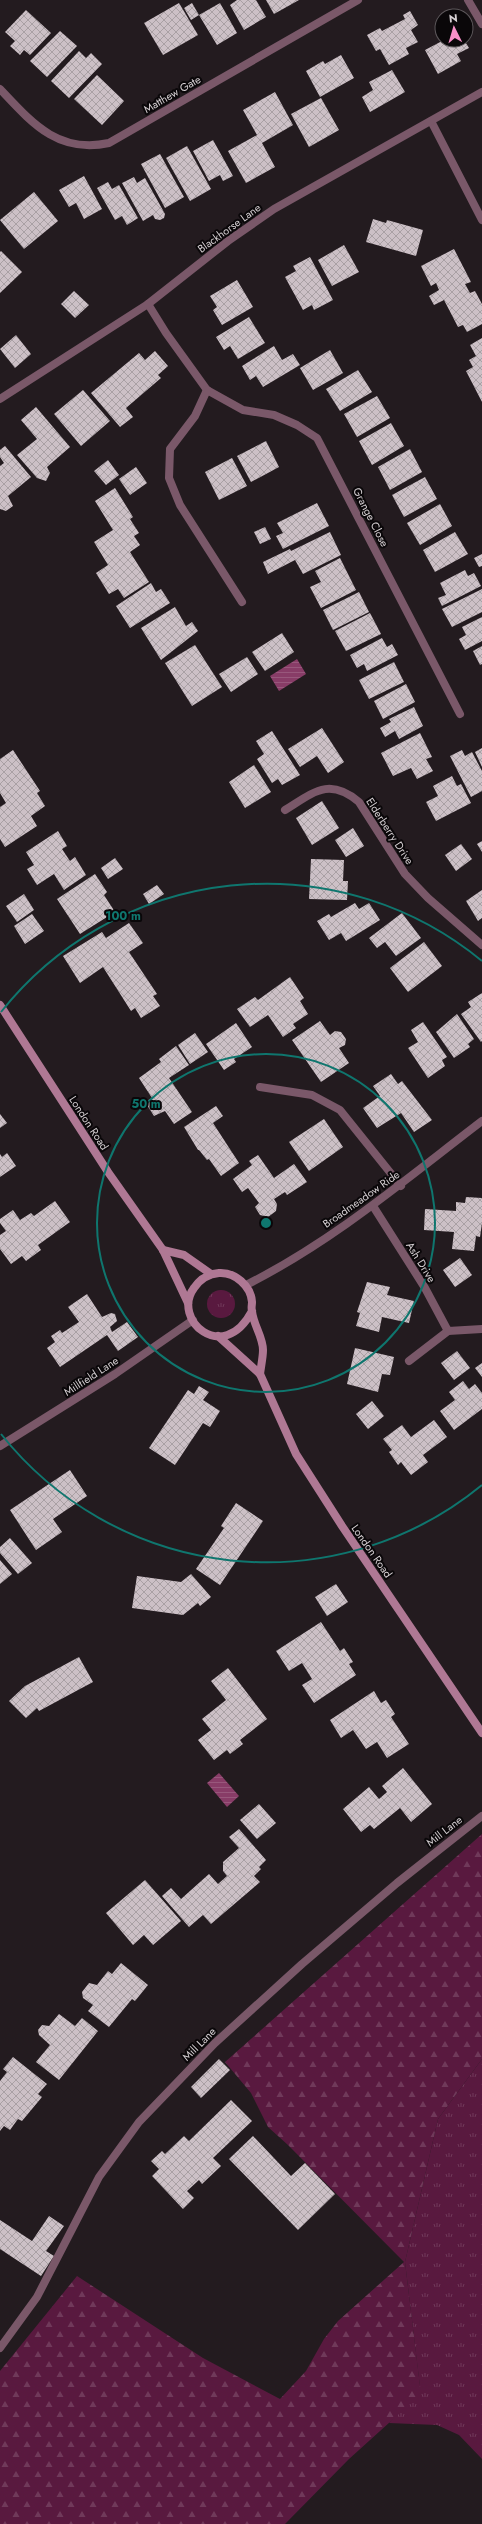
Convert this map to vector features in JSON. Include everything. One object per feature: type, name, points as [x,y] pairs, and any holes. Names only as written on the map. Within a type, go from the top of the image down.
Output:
[{"type":"main road","name":"London Road","points":[[0,1005],[108,1172],[163,1250],[188,1303],[192,1320],[205,1332],[218,1336],[260,1374],[296,1454],[342,1526],[482,1733]]},
{"type":"main road","points":[[163,1250],[184,1255],[211,1274]]},
{"type":"main road","points":[[188,1303],[191,1292],[200,1280],[211,1274],[224,1273],[237,1278],[246,1285],[252,1302],[252,1311],[263,1349],[260,1374]]},
{"type":"main road","points":[[218,1336],[235,1332],[244,1326],[252,1311]]},
{"type":"street","name":"Matthew Gate","points":[[0,89],[42,131],[56,138],[84,145],[109,143],[358,0]]},
{"type":"street","points":[[468,0],[482,24]]},
{"type":"street","name":"Blackhorse Lane","points":[[0,399],[148,304],[228,241],[274,209],[482,92]]},
{"type":"street","points":[[431,121],[482,220]]},
{"type":"street","name":"Grange Close","points":[[148,304],[166,333],[207,390],[243,410],[274,415],[297,425],[317,438],[460,714]]},
{"type":"street","points":[[207,390],[195,416],[170,448],[169,478],[180,505],[242,602]]},
{"type":"street","name":"Elderberry Drive","points":[[285,810],[323,788],[336,788],[350,795],[358,802],[405,874],[428,898],[482,945]]},
{"type":"street","points":[[260,1087],[312,1095],[340,1110],[400,1186]]},
{"type":"street","name":"Broadmeadow Ride","points":[[246,1285],[316,1244],[373,1206],[482,1121]]},
{"type":"street","name":"Ash Drive","points":[[373,1206],[425,1288],[448,1331]]},
{"type":"street","name":"Millfield Lane","points":[[0,1446],[109,1378],[192,1320]]},
{"type":"street","points":[[409,1361],[448,1331],[482,1329]]},
{"type":"street","name":"Mill Lane","points":[[0,2348],[37,2297],[99,2177],[138,2122],[215,2043],[302,1964],[397,1883],[482,1816]]},
{"type":"green space","points":[[221,1290],[231,1294],[235,1304],[231,1314],[221,1318],[211,1314],[207,1304],[211,1294]]},
{"type":"green space","points":[[482,1834],[482,2059],[438,2119],[405,2262],[421,2394],[349,2459],[285,2524],[0,2524],[0,2371],[77,2276],[203,2358],[280,2399],[306,2371],[324,2339],[338,2321],[404,2262],[288,2145],[268,2127],[251,2093],[225,2062]]},
{"type":"green space","points":[[482,2059],[482,2459],[459,2435],[437,2425],[389,2423],[420,2387],[405,2262],[438,2119]]},
{"type":"shaded area","points":[[297,659],[306,674],[279,691],[270,676]]},
{"type":"shaded area","points":[[219,1773],[239,1796],[227,1807],[207,1783]]},
{"type":"building","points":[[237,0],[256,0],[266,17],[244,30],[230,5]]},
{"type":"building","points":[[266,0],[299,0],[274,14]]},
{"type":"building","points":[[179,3],[198,35],[163,55],[144,23]]},
{"type":"building","points":[[192,3],[199,15],[191,20],[184,8]]},
{"type":"building","points":[[220,3],[237,33],[217,45],[199,15]]},
{"type":"building","points":[[26,10],[51,33],[30,55],[24,50],[20,55],[10,46],[15,41],[5,32]]},
{"type":"building","points":[[410,11],[418,25],[411,30],[418,42],[406,48],[409,54],[389,65],[380,49],[376,51],[367,35],[380,28],[382,31],[405,19],[403,15]]},
{"type":"building","points":[[60,31],[77,46],[47,77],[30,61]]},
{"type":"building","points":[[434,45],[434,48],[469,48],[457,54],[461,61],[438,74],[425,50]]},
{"type":"building","points":[[79,51],[86,58],[91,53],[102,64],[69,98],[51,81]]},
{"type":"building","points":[[341,55],[354,78],[320,97],[306,71],[323,61],[325,64]]},
{"type":"building","points":[[392,70],[405,92],[370,112],[362,97],[373,90],[369,82]]},
{"type":"building","points":[[97,75],[124,101],[102,125],[74,99]]},
{"type":"building","points":[[275,92],[293,125],[262,143],[275,167],[246,183],[228,151],[257,135],[243,110]]},
{"type":"building","points":[[321,98],[339,130],[309,147],[291,114]]},
{"type":"building","points":[[213,140],[233,176],[223,181],[220,175],[209,181],[193,151]]},
{"type":"building","points":[[187,146],[211,189],[190,201],[166,158]]},
{"type":"building","points":[[160,154],[184,197],[165,208],[141,164]]},
{"type":"building","points":[[84,176],[102,209],[84,219],[76,203],[69,207],[59,190]]},
{"type":"building","points":[[134,177],[137,183],[145,178],[165,214],[164,218],[160,220],[155,219],[153,215],[143,221],[122,183]]},
{"type":"building","points":[[108,182],[112,189],[119,185],[138,218],[127,225],[122,216],[115,220],[97,188]]},
{"type":"building","points":[[34,192],[58,221],[24,249],[0,220]]},
{"type":"building","points":[[373,219],[386,223],[387,220],[423,230],[416,256],[366,242]]},
{"type":"building","points":[[344,245],[359,272],[332,286],[318,260]]},
{"type":"building","points":[[454,249],[471,282],[465,284],[470,293],[475,291],[482,304],[482,324],[467,332],[463,325],[458,327],[444,300],[434,305],[429,296],[439,290],[436,283],[431,286],[421,266]]},
{"type":"building","points":[[1,251],[22,272],[0,293],[0,252]]},
{"type":"building","points":[[310,257],[333,300],[314,310],[312,305],[303,310],[285,277],[296,271],[293,266]]},
{"type":"building","points":[[237,280],[253,307],[222,325],[213,310],[217,307],[210,296]]},
{"type":"building","points":[[74,291],[89,305],[75,318],[61,304]]},
{"type":"building","points":[[249,317],[265,343],[238,359],[230,346],[224,350],[216,337]]},
{"type":"building","points":[[16,335],[31,354],[15,368],[0,349]]},
{"type":"building","points":[[482,338],[482,402],[466,371],[473,367],[469,360],[476,356],[470,345]]},
{"type":"building","points":[[274,346],[282,360],[293,354],[300,365],[263,387],[256,376],[250,380],[242,366]]},
{"type":"building","points":[[330,350],[343,373],[313,390],[300,368]]},
{"type":"building","points":[[155,351],[168,366],[158,375],[161,378],[126,408],[133,417],[120,427],[91,393],[139,353],[145,360]]},
{"type":"building","points":[[358,370],[372,392],[340,411],[326,389]]},
{"type":"building","points":[[83,390],[110,421],[81,446],[54,414]]},
{"type":"building","points":[[377,396],[390,418],[357,437],[344,414]]},
{"type":"building","points":[[36,407],[70,447],[47,467],[50,473],[46,481],[37,478],[17,455],[37,439],[21,420]]},
{"type":"building","points":[[391,423],[404,446],[372,465],[359,441]]},
{"type":"building","points":[[266,441],[279,467],[251,482],[237,456]]},
{"type":"building","points":[[5,446],[31,477],[8,496],[13,506],[6,511],[0,509],[0,466],[4,463],[0,457],[0,450]]},
{"type":"building","points":[[410,449],[422,472],[390,490],[378,467]]},
{"type":"building","points":[[232,458],[247,486],[219,500],[205,472]]},
{"type":"building","points":[[108,460],[119,475],[106,485],[94,471]]},
{"type":"building","points":[[136,467],[147,483],[130,495],[119,479]]},
{"type":"building","points":[[425,477],[437,499],[404,517],[392,495]]},
{"type":"building","points":[[115,488],[133,517],[130,519],[139,533],[134,536],[140,545],[130,552],[149,582],[124,598],[118,589],[109,594],[96,573],[108,565],[94,542],[113,530],[95,501]]},
{"type":"building","points":[[317,503],[329,526],[283,549],[276,536],[283,533],[277,523]]},
{"type":"building","points":[[440,504],[452,526],[420,545],[407,523]]},
{"type":"building","points":[[265,527],[271,539],[260,544],[254,532]]},
{"type":"building","points":[[330,532],[341,555],[303,574],[295,560],[268,574],[263,562],[290,549],[291,551]]},
{"type":"building","points":[[455,532],[468,554],[435,572],[423,550]]},
{"type":"building","points":[[482,554],[482,566],[479,567],[474,558]]},
{"type":"building","points":[[340,558],[356,590],[321,608],[310,587],[321,582],[315,571]]},
{"type":"building","points":[[465,570],[468,576],[474,573],[481,586],[442,606],[438,598],[446,595],[440,583]]},
{"type":"building","points":[[151,583],[156,592],[161,589],[170,603],[130,628],[116,606]]},
{"type":"building","points":[[482,589],[482,612],[452,627],[442,609]]},
{"type":"building","points":[[359,592],[369,612],[333,630],[323,610]]},
{"type":"building","points":[[175,607],[186,626],[192,622],[198,631],[161,660],[141,628]]},
{"type":"building","points":[[370,613],[381,634],[346,651],[335,631]]},
{"type":"building","points":[[482,617],[482,641],[465,650],[459,639],[466,635],[462,627]]},
{"type":"building","points":[[282,633],[294,652],[265,671],[252,652]]},
{"type":"building","points":[[382,638],[387,647],[392,644],[398,655],[367,671],[364,664],[357,668],[350,655]]},
{"type":"building","points":[[195,645],[222,687],[192,706],[165,663]]},
{"type":"building","points":[[482,646],[482,664],[480,665],[473,651]]},
{"type":"building","points":[[247,657],[258,674],[231,692],[219,674]]},
{"type":"building","points":[[394,662],[404,682],[369,699],[359,680]]},
{"type":"building","points":[[406,684],[415,702],[383,719],[374,701]]},
{"type":"building","points":[[414,707],[423,726],[399,739],[395,731],[385,737],[380,728],[391,722],[389,719]]},
{"type":"building","points":[[322,728],[344,762],[328,773],[317,756],[300,767],[288,749]]},
{"type":"building","points":[[272,731],[300,775],[282,785],[278,779],[272,783],[257,759],[264,754],[256,741]]},
{"type":"building","points":[[420,733],[432,757],[426,759],[433,771],[417,779],[411,768],[393,776],[381,753]]},
{"type":"building","points":[[482,748],[482,767],[475,752]]},
{"type":"building","points":[[13,750],[40,791],[37,793],[45,806],[31,816],[37,826],[5,847],[0,839],[0,807],[6,803],[0,793],[0,759]]},
{"type":"building","points":[[462,750],[465,756],[472,752],[482,771],[482,791],[471,797],[450,756]]},
{"type":"building","points":[[254,765],[271,792],[245,808],[229,782]]},
{"type":"building","points":[[452,776],[457,786],[461,784],[471,803],[436,821],[426,802],[438,796],[433,786]]},
{"type":"building","points":[[322,801],[339,828],[312,845],[296,818]]},
{"type":"building","points":[[353,828],[364,846],[346,857],[335,840]]},
{"type":"building","points":[[58,831],[67,846],[62,849],[70,861],[75,857],[86,875],[64,890],[54,874],[37,885],[27,869],[34,865],[26,852]]},
{"type":"building","points":[[482,841],[482,852],[477,844]]},
{"type":"building","points":[[461,844],[472,859],[456,871],[445,855]]},
{"type":"building","points":[[115,858],[123,869],[108,879],[101,868]]},
{"type":"building","points":[[311,859],[344,860],[343,881],[348,881],[347,900],[309,899]]},
{"type":"building","points":[[95,874],[107,892],[104,895],[115,912],[80,934],[57,899]]},
{"type":"building","points":[[157,885],[164,894],[149,904],[143,894]]},
{"type":"building","points":[[482,890],[482,918],[478,921],[466,901]]},
{"type":"building","points":[[24,894],[34,910],[17,922],[6,906]]},
{"type":"building","points":[[355,903],[359,909],[369,903],[380,920],[346,941],[341,933],[329,940],[317,921],[329,914],[331,917]]},
{"type":"building","points":[[402,913],[421,938],[396,956],[385,942],[377,948],[369,938]]},
{"type":"building","points":[[32,914],[44,931],[25,944],[14,926]]},
{"type":"building","points":[[129,923],[143,943],[129,952],[157,994],[153,996],[160,1006],[141,1018],[135,1008],[131,1011],[103,967],[80,983],[63,956],[102,932],[106,938]]},
{"type":"building","points":[[424,942],[442,966],[408,992],[390,968]]},
{"type":"building","points":[[290,977],[304,998],[300,1001],[308,1014],[293,1024],[296,1028],[283,1037],[268,1015],[250,1027],[237,1009],[255,997],[258,1000]]},
{"type":"building","points":[[482,993],[481,1042],[461,1014],[471,1007],[468,1002]]},
{"type":"building","points":[[457,1014],[474,1039],[468,1044],[470,1047],[454,1058],[436,1032]]},
{"type":"building","points":[[320,1021],[330,1035],[335,1031],[341,1032],[346,1039],[345,1045],[339,1048],[349,1063],[321,1082],[292,1040]]},
{"type":"building","points":[[423,1022],[447,1057],[442,1060],[445,1066],[428,1078],[408,1048],[418,1042],[411,1030]]},
{"type":"building","points":[[236,1023],[252,1047],[234,1059],[236,1062],[224,1070],[206,1044]]},
{"type":"building","points":[[195,1033],[208,1052],[190,1064],[178,1045]]},
{"type":"building","points":[[176,1046],[189,1065],[169,1078],[192,1112],[174,1124],[165,1111],[154,1116],[145,1102],[152,1098],[139,1078],[161,1062],[159,1059]]},
{"type":"building","points":[[391,1074],[398,1084],[402,1081],[432,1120],[414,1132],[401,1113],[377,1128],[363,1108],[380,1096],[373,1086]]},
{"type":"building","points":[[216,1106],[223,1116],[213,1123],[239,1163],[221,1176],[209,1159],[207,1160],[198,1150],[184,1127]]},
{"type":"building","points":[[0,1114],[7,1123],[0,1128]]},
{"type":"building","points":[[324,1119],[343,1147],[309,1171],[289,1142]]},
{"type":"building","points":[[7,1153],[16,1166],[0,1177],[0,1154],[2,1157]]},
{"type":"building","points":[[258,1155],[274,1178],[294,1164],[307,1182],[287,1195],[285,1192],[274,1199],[277,1204],[276,1211],[268,1217],[260,1215],[255,1207],[259,1203],[248,1188],[242,1192],[233,1179],[252,1165],[249,1161]]},
{"type":"building","points":[[466,1197],[482,1198],[482,1223],[480,1237],[476,1236],[474,1251],[452,1249],[454,1232],[424,1230],[425,1209],[456,1211],[456,1202],[465,1203]]},
{"type":"building","points":[[55,1201],[70,1222],[38,1245],[41,1250],[26,1261],[22,1256],[11,1264],[0,1249],[0,1235],[6,1231],[0,1223],[0,1219],[13,1210],[20,1220],[31,1213],[34,1216]]},
{"type":"building","points":[[460,1258],[472,1275],[455,1287],[443,1270]]},
{"type":"building","points":[[367,1282],[390,1287],[387,1295],[414,1301],[409,1323],[382,1317],[379,1332],[356,1326],[360,1313],[357,1312]]},
{"type":"building","points":[[87,1294],[102,1317],[111,1313],[115,1314],[117,1321],[110,1327],[112,1332],[127,1322],[138,1337],[118,1351],[107,1335],[60,1367],[47,1348],[55,1342],[51,1336],[60,1330],[62,1333],[79,1322],[68,1307]]},
{"type":"building","points":[[355,1348],[394,1357],[390,1375],[382,1374],[378,1392],[347,1384]]},
{"type":"building","points":[[457,1351],[470,1368],[454,1380],[441,1363]]},
{"type":"building","points":[[482,1363],[482,1377],[475,1368]]},
{"type":"building","points":[[463,1381],[469,1389],[475,1384],[482,1393],[482,1409],[454,1430],[440,1411],[455,1400],[449,1392]]},
{"type":"building","points":[[199,1386],[209,1392],[203,1400],[220,1411],[210,1427],[203,1423],[175,1465],[149,1448],[188,1390],[194,1394]]},
{"type":"building","points":[[372,1401],[384,1416],[368,1429],[356,1414]]},
{"type":"building","points":[[434,1420],[447,1437],[423,1455],[428,1462],[411,1475],[401,1462],[398,1465],[389,1452],[392,1450],[383,1439],[402,1425],[411,1437]]},
{"type":"building","points":[[70,1470],[87,1496],[53,1519],[62,1532],[36,1550],[10,1510]]},
{"type":"building","points":[[236,1503],[263,1521],[220,1585],[196,1569],[224,1528],[221,1526]]},
{"type":"building","points":[[10,1538],[32,1563],[18,1574],[0,1553],[0,1547]]},
{"type":"building","points":[[0,1560],[12,1574],[0,1584]]},
{"type":"building","points":[[191,1574],[211,1597],[200,1606],[198,1603],[183,1615],[132,1608],[137,1576],[181,1582]]},
{"type":"building","points":[[336,1584],[348,1602],[327,1616],[315,1597]]},
{"type":"building","points":[[321,1622],[340,1651],[344,1648],[353,1662],[349,1664],[356,1675],[314,1703],[302,1685],[312,1679],[302,1663],[289,1671],[276,1651]]},
{"type":"building","points":[[79,1657],[93,1682],[39,1711],[37,1708],[26,1718],[9,1701],[25,1686]]},
{"type":"building","points":[[228,1668],[267,1719],[240,1740],[243,1744],[230,1754],[227,1750],[214,1760],[198,1740],[211,1730],[202,1719],[226,1700],[211,1681]]},
{"type":"building","points":[[374,1691],[381,1703],[386,1700],[395,1714],[391,1717],[409,1744],[387,1758],[377,1742],[366,1749],[353,1730],[341,1738],[330,1720]]},
{"type":"building","points":[[403,1768],[432,1804],[411,1822],[400,1808],[374,1829],[370,1825],[361,1832],[343,1809],[369,1787],[379,1799],[387,1792],[382,1786]]},
{"type":"building","points":[[259,1804],[276,1823],[257,1839],[240,1820]]},
{"type":"building","points":[[239,1829],[266,1860],[259,1867],[261,1869],[254,1876],[260,1882],[211,1924],[203,1915],[189,1927],[162,1896],[171,1888],[181,1899],[209,1874],[218,1884],[227,1876],[223,1871],[223,1862],[239,1848],[229,1837]]},
{"type":"building","points":[[145,1880],[181,1921],[153,1945],[144,1935],[133,1945],[106,1913]]},
{"type":"building","points":[[121,1963],[148,1985],[135,2001],[132,1999],[109,2027],[88,2011],[93,2005],[83,1998],[82,1992],[89,1983],[97,1985],[108,1971],[112,1974]]},
{"type":"building","points":[[59,2014],[75,2026],[82,2018],[98,2031],[59,2080],[36,2062],[50,2045],[39,2035],[38,2030],[42,2025],[49,2026]]},
{"type":"building","points":[[13,2057],[47,2084],[38,2094],[42,2097],[22,2121],[18,2119],[10,2130],[4,2126],[0,2131],[0,2081],[7,2072],[3,2069]]},
{"type":"building","points":[[219,2059],[230,2070],[201,2098],[191,2087]]},
{"type":"building","points":[[231,2100],[252,2121],[213,2158],[221,2166],[202,2184],[199,2180],[187,2191],[194,2198],[183,2209],[152,2176],[159,2169],[151,2161],[162,2151],[165,2154],[184,2136],[189,2141]]},
{"type":"building","points":[[253,2136],[291,2176],[305,2163],[335,2194],[298,2230],[229,2159]]},
{"type":"building","points":[[49,2216],[64,2226],[46,2251],[54,2256],[41,2276],[0,2249],[0,2220],[32,2241]]}]
